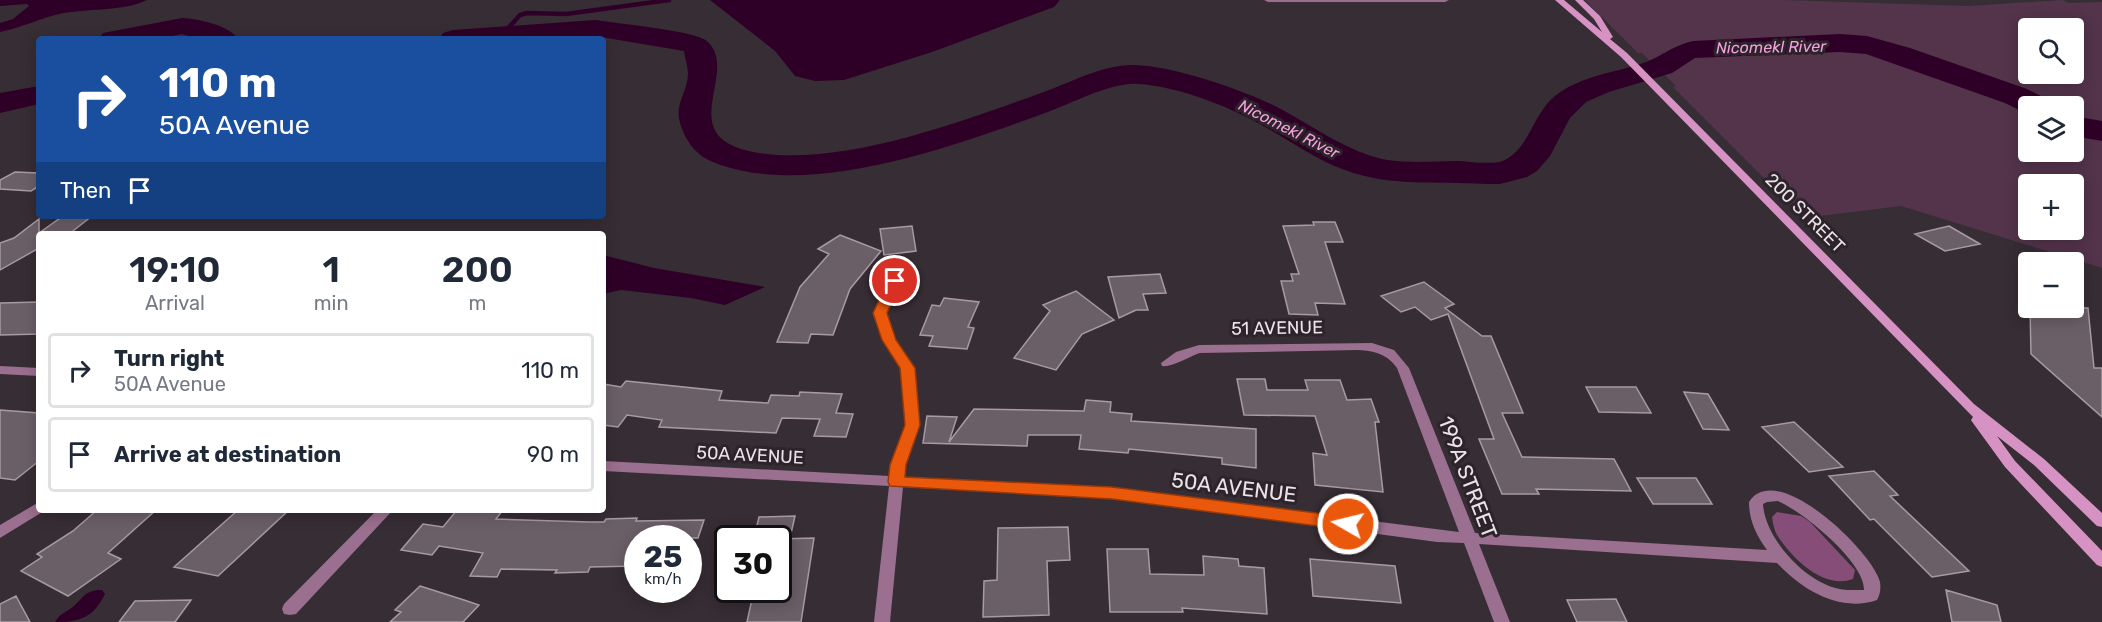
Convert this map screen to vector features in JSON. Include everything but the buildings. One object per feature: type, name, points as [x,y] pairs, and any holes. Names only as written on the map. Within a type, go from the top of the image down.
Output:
[{"type":"main road","name":"200 STREET","points":[[1559,0],[1624,55],[1969,407],[2039,462],[2102,522]]},
{"type":"main road","name":"200 STREET","points":[[1579,0],[1597,18],[1614,46]]},
{"type":"main road","name":"200 STREET","points":[[1969,407],[2010,464],[2102,561]]},
{"type":"street","points":[[1268,0],[1445,0]]},
{"type":"street","points":[[882,622],[898,465],[912,425],[908,368],[889,340],[880,313],[895,281]]},
{"type":"street","name":"51 AVENUE","points":[[1167,363],[1180,355],[1199,349],[1222,347],[1358,346],[1390,351]]},
{"type":"street","name":"199A STREET","points":[[1390,351],[1403,368],[1502,622]]},
{"type":"street","points":[[0,370],[36,372]]},
{"type":"street","name":"50A AVENUE","points":[[606,466],[1112,493],[1469,538],[1782,557]]},
{"type":"street","points":[[1779,496],[1793,501],[1813,514],[1860,563],[1870,577],[1873,589],[1870,596],[1854,597],[1825,592],[1808,581],[1782,557],[1758,526],[1754,513],[1755,502],[1764,497],[1779,496]]},
{"type":"street","points":[[0,532],[36,509]]},
{"type":"street","points":[[290,609],[384,513]]},
{"type":"shaded area","points":[[0,0],[147,0],[116,8],[59,14],[0,32],[0,23],[13,19],[29,6],[27,4],[0,6]]},
{"type":"shaded area","points":[[710,0],[1060,0],[1054,7],[932,52],[844,80],[815,81],[795,76],[775,51]]},
{"type":"shaded area","points":[[1585,0],[1783,0],[1968,6],[2063,0],[2068,3],[2102,2],[2102,268],[2084,262],[2084,252],[2050,252],[1901,206],[1804,218],[1642,53],[1638,53]]},
{"type":"shaded area","points":[[606,256],[654,268],[765,287],[725,305],[691,298],[621,290],[606,293]]},
{"type":"shaded area","points":[[1777,512],[1801,516],[1810,522],[1855,570],[1853,579],[1831,580],[1809,570],[1791,553],[1776,533],[1772,517]]},
{"type":"shaded area","points":[[102,590],[105,594],[96,608],[85,617],[72,621],[55,622],[86,594]]},
{"type":"waterway","points":[[502,35],[520,15],[527,13],[566,14],[669,0]]},
{"type":"waterway","name":"Nicomekl River","points":[[129,36],[182,26],[192,27],[216,36]]},
{"type":"waterway","name":"Nicomekl River","points":[[492,36],[595,28],[693,44],[698,48],[703,75],[693,108],[698,128],[707,144],[721,155],[760,164],[806,165],[854,160],[969,130],[1120,75],[1129,74],[1162,78],[1239,101],[1347,159],[1374,168],[1490,174],[1514,170],[1525,164],[1533,156],[1556,114],[1575,96],[1598,85],[1649,72],[1667,64],[1682,53],[1693,50],[1840,43],[1867,45],[1900,54],[2018,97]]},
{"type":"waterway","name":"Nicomekl River","points":[[0,103],[36,96]]},
{"type":"waterway","name":"Nicomekl River","points":[[2084,128],[2102,131]]},
{"type":"route","points":[[895,281],[880,313],[889,340],[908,368],[912,425],[898,465],[896,482],[1112,493],[1348,524]]}]
